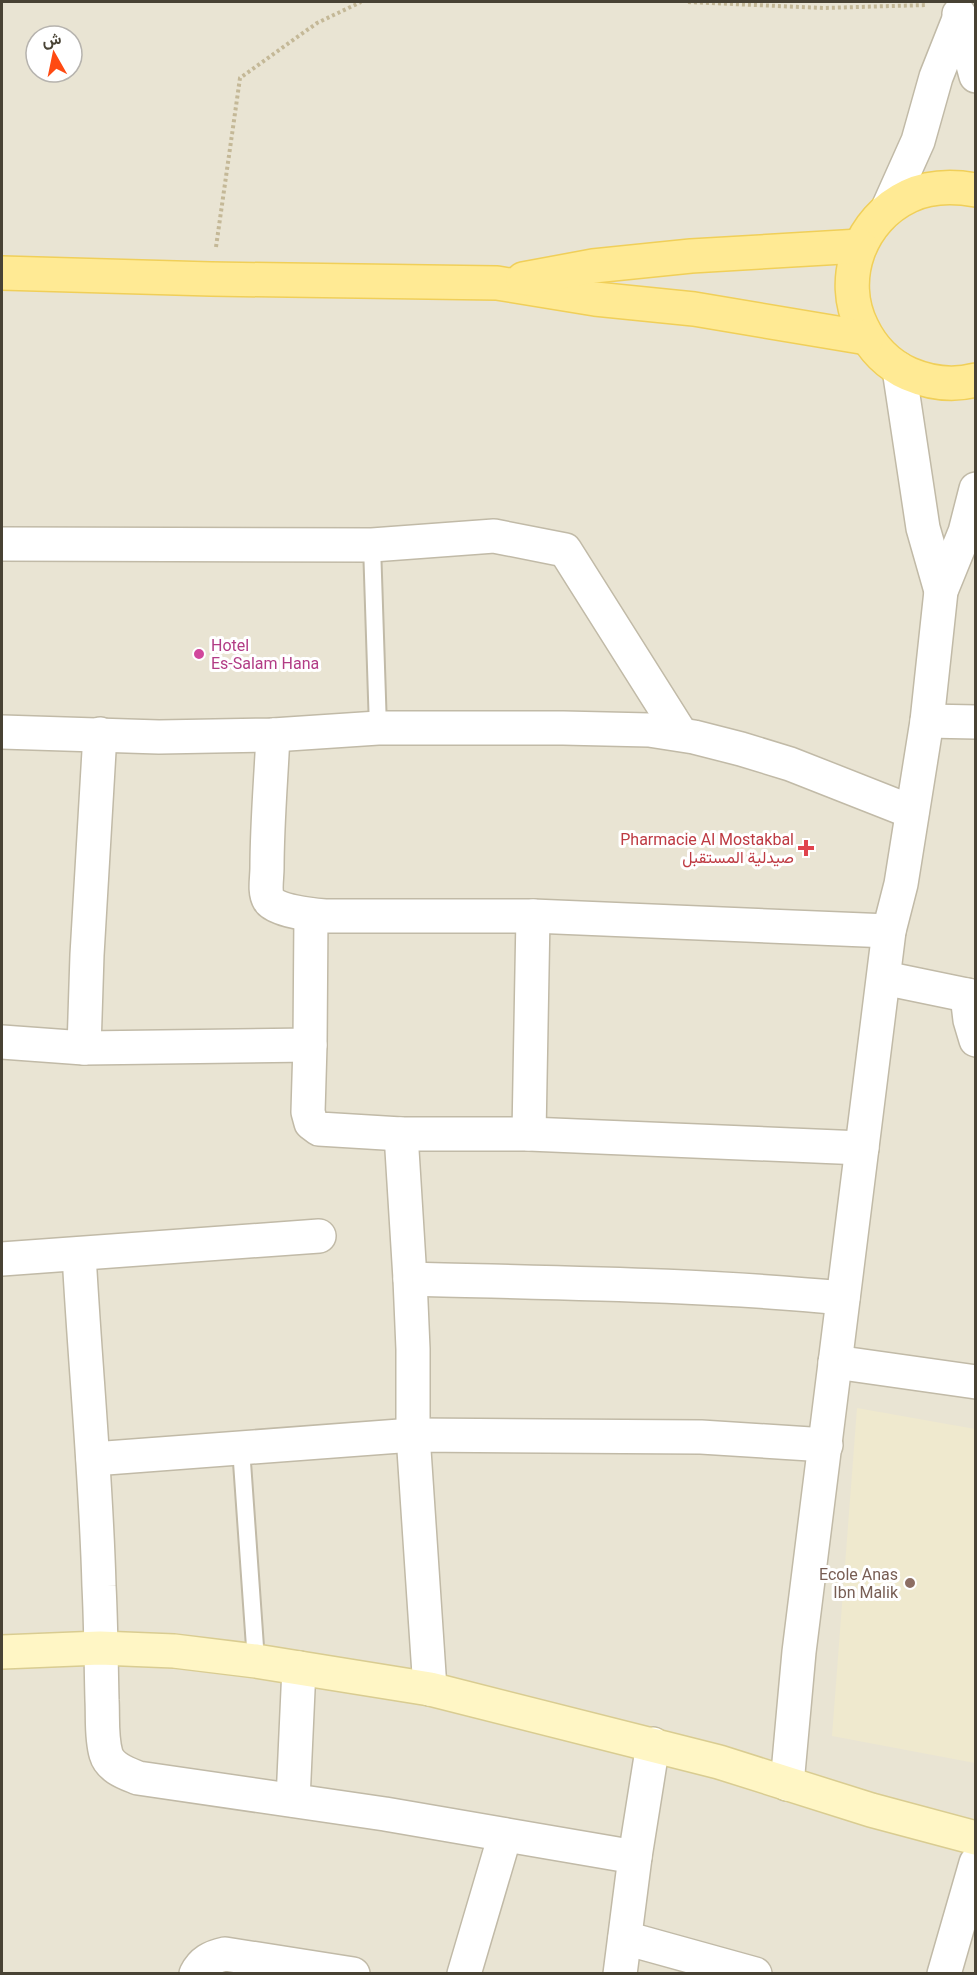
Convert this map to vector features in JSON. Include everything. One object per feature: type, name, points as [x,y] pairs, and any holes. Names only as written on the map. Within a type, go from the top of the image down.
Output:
[{"type":"main road","points":[[975,190],[957,187],[932,189],[909,196],[888,208],[872,225],[860,246],[853,269],[852,293],[856,316],[867,338],[881,356],[898,369],[919,379],[941,383],[964,383],[975,380]]},
{"type":"main road","points":[[497,283],[615,264],[691,256],[860,246]]},
{"type":"main road","points":[[2,273],[497,283],[595,299],[694,309],[867,338]]},
{"type":"street","points":[[963,8],[975,76]]},
{"type":"street","points":[[888,208],[918,141],[936,77],[963,8]]},
{"type":"street","points":[[898,369],[923,528],[941,591]]},
{"type":"street","points":[[787,1784],[799,1653],[889,931],[901,884],[927,721],[941,591],[965,532],[975,489]]},
{"type":"street","points":[[2,544],[372,544],[494,536],[565,550],[681,734]]},
{"type":"street","points":[[927,721],[975,722]]},
{"type":"street","points":[[2,732],[159,737],[273,735],[378,728],[649,730],[681,734],[790,764],[912,812]]},
{"type":"street","points":[[84,1048],[100,734]]},
{"type":"street","points":[[273,735],[267,832],[267,891],[269,901],[275,907],[311,915],[533,916],[889,931]]},
{"type":"street","points":[[311,915],[308,1112],[311,1123],[319,1129],[401,1134],[529,1134],[862,1148]]},
{"type":"street","points":[[529,1134],[533,916]]},
{"type":"street","points":[[884,978],[971,996],[975,1040]]},
{"type":"street","points":[[2,1042],[84,1048],[310,1045]]},
{"type":"street","points":[[401,1134],[413,1349],[413,1435],[430,1689]]},
{"type":"street","points":[[2,1259],[319,1236]]},
{"type":"street","points":[[79,1254],[93,1459],[103,1731],[107,1757],[112,1765],[138,1778],[293,1800],[635,1857]]},
{"type":"street","points":[[410,1279],[585,1283],[778,1292],[843,1298]]},
{"type":"street","points":[[835,1362],[975,1382]]},
{"type":"street","points":[[93,1459],[413,1435],[701,1437],[826,1445]]},
{"type":"street","points":[[2,1652],[100,1648],[174,1651],[256,1661],[430,1689],[719,1762],[871,1810],[975,1838]]},
{"type":"street","points":[[293,1800],[299,1668]]},
{"type":"street","points":[[620,1974],[653,1744]]},
{"type":"street","points":[[464,1974],[505,1835]]},
{"type":"street","points":[[944,1974],[975,1863]]},
{"type":"street","points":[[625,1938],[755,1974]]},
{"type":"street","points":[[196,1974],[201,1964],[214,1956],[225,1954],[353,1974]]},
{"type":"lane","points":[[372,544],[378,728]]},
{"type":"lane","points":[[241,1448],[256,1661]]},
{"type":"path","points":[[211,279],[240,78],[317,22],[361,2]]},
{"type":"path","points":[[688,2],[824,8],[963,8]]},
{"type":"shaded area","points":[[2,2],[975,2],[975,1973],[2,1973]]},
{"type":"shaded area","name":"Ecole Anas Ibn Malik","points":[[857,1408],[975,1429],[975,1763],[832,1736]]},
{"type":"place","name":"Hotel Es-Salam Hana","points":[[199,654]]},
{"type":"place","name":"Pharmacie Al Mostakbal صيدلية المستقبل","points":[[806,848]]},
{"type":"place","name":"Ecole Anas Ibn Malik","points":[[910,1583]]}]
